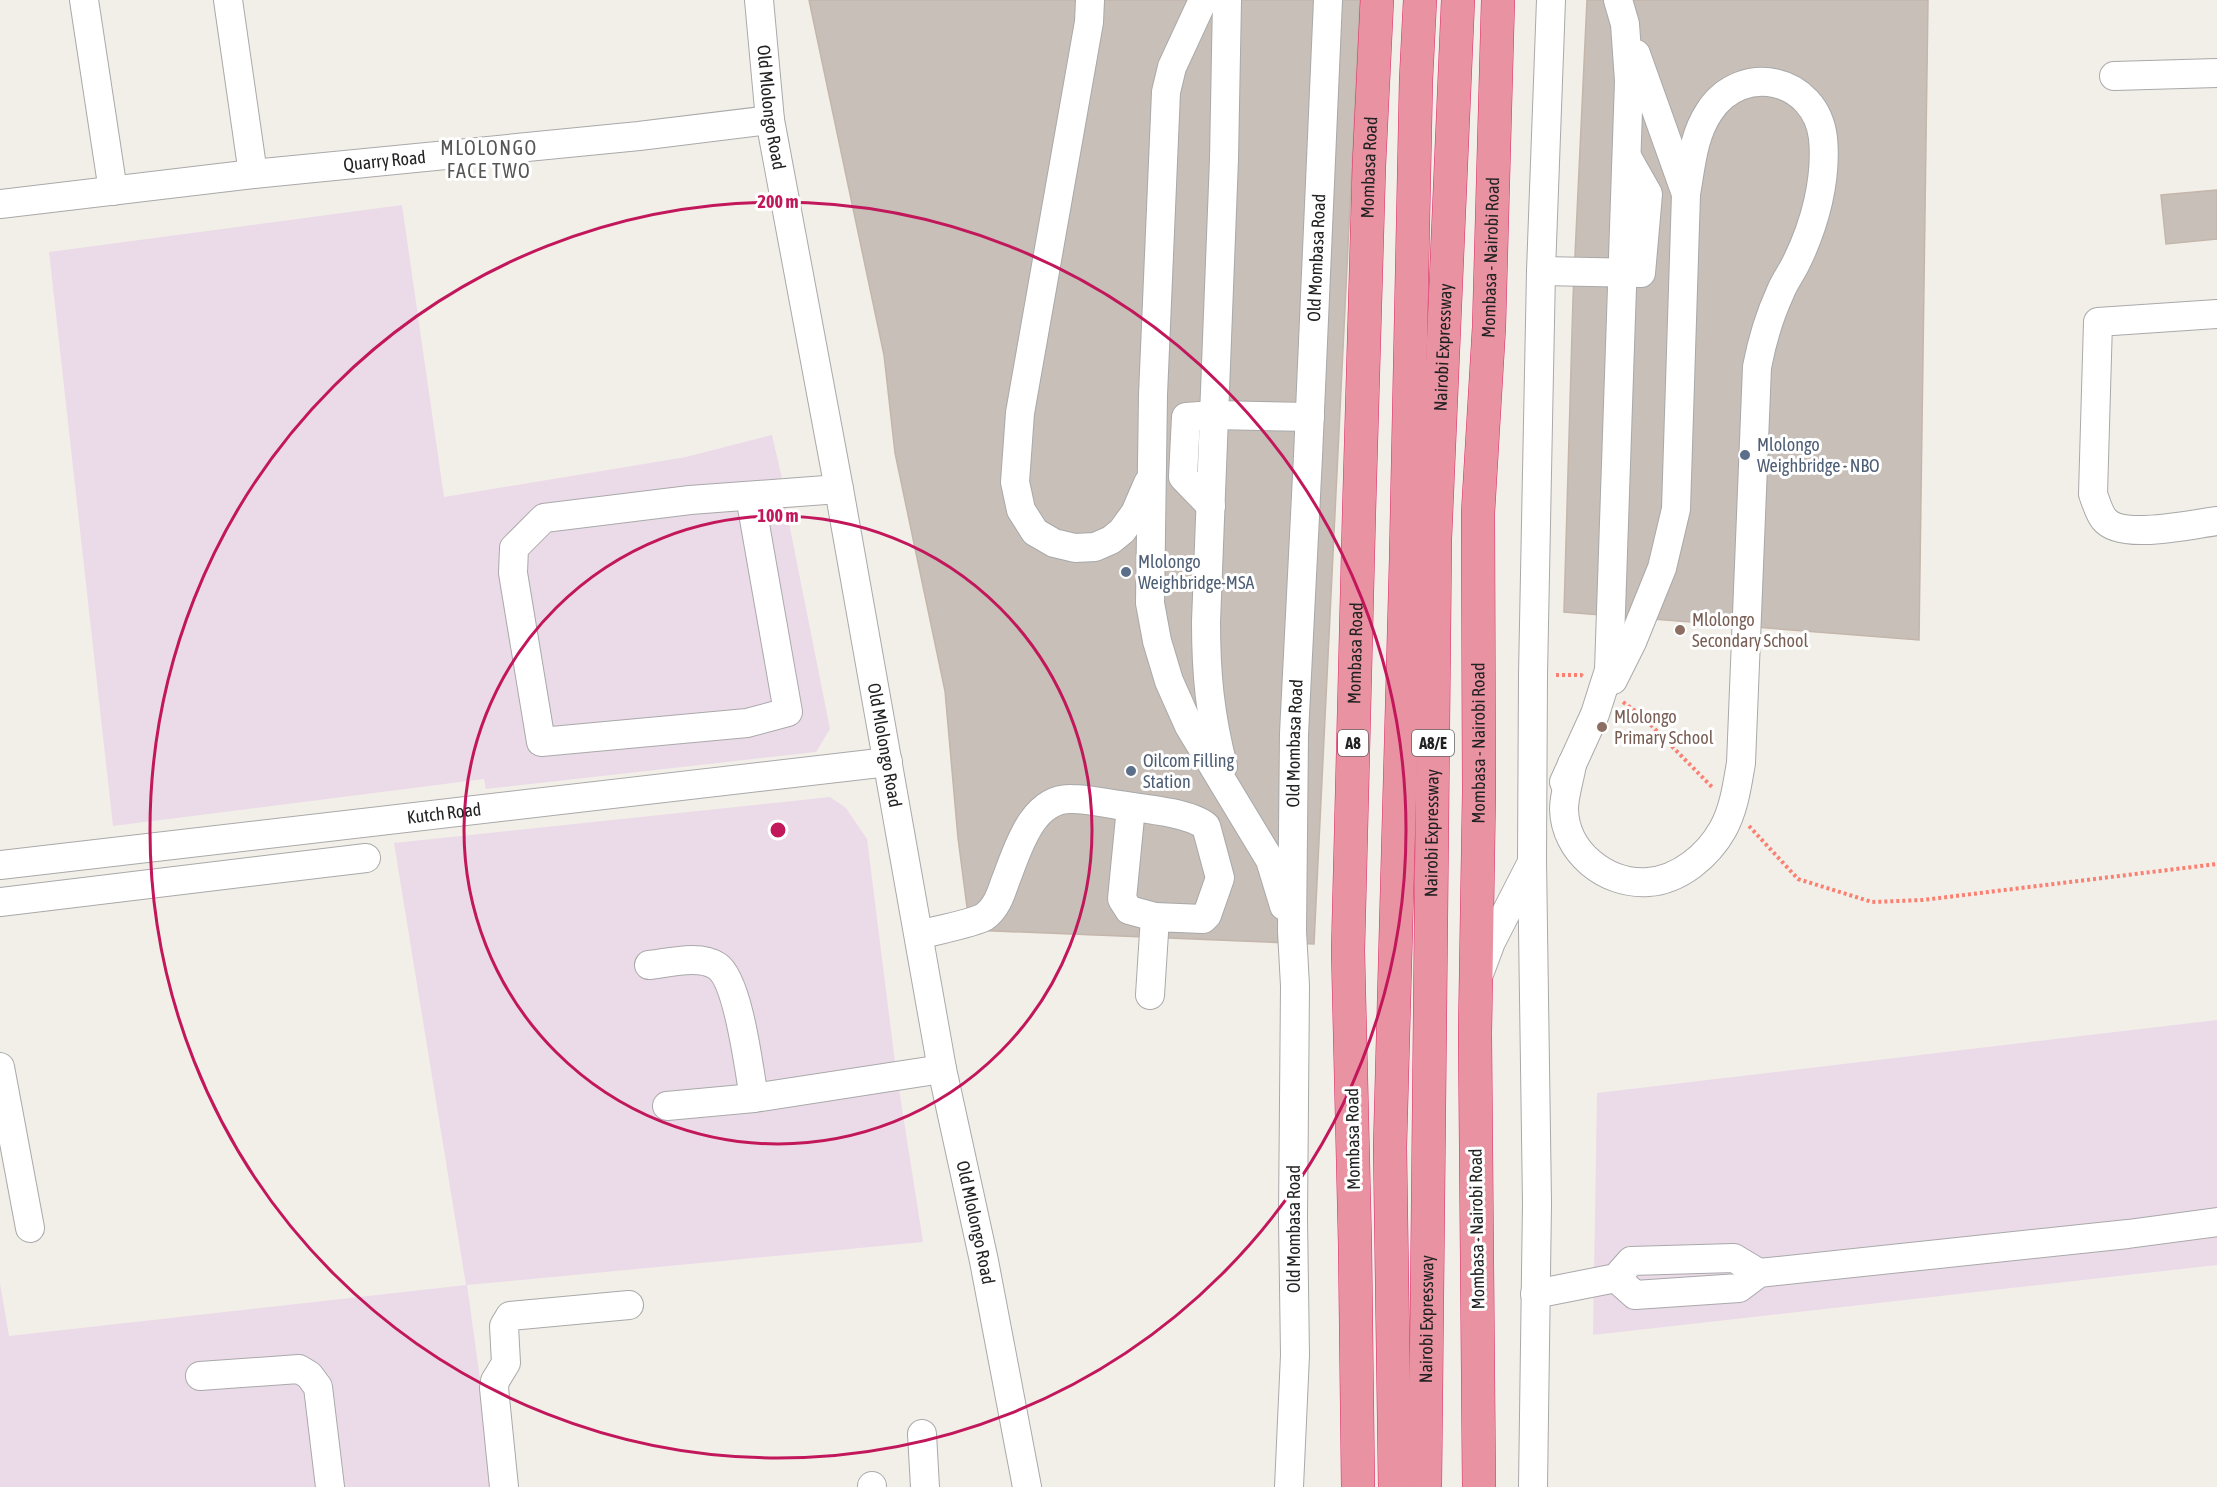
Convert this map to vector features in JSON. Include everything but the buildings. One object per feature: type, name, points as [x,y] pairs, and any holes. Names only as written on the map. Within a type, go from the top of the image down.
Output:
[{"type":"highway","name":"Mombasa Road","points":[[1358,1487],[1348,951],[1369,178],[1377,0]]},
{"type":"highway","name":"Nairobi Expressway","points":[[1395,1487],[1390,1147],[1416,80],[1420,0]]},
{"type":"highway","name":"Nairobi Expressway","points":[[1425,1487],[1435,539],[1458,0]]},
{"type":"highway","name":"Mombasa - Nairobi Road","points":[[1479,1487],[1475,1034],[1479,792],[1478,513],[1489,327],[1498,0]]},
{"type":"street","points":[[84,0],[113,191]]},
{"type":"street","points":[[228,0],[253,174]]},
{"type":"street","name":"Old Mlolongo Road","points":[[759,0],[770,120],[839,489],[942,1069],[984,1261],[1027,1487]]},
{"type":"street","points":[[1090,0],[1089,22],[1020,413],[1015,482],[1021,510],[1035,532],[1064,546],[1095,547],[1112,540],[1122,531],[1145,494],[1152,471]]},
{"type":"street","points":[[1203,0],[1172,67],[1166,92],[1154,383],[1150,603],[1157,641],[1169,681],[1189,726],[1269,860],[1292,931]]},
{"type":"street","points":[[1227,0],[1224,159],[1206,671],[1210,707],[1230,794]]},
{"type":"street","name":"Old Mombasa Road","points":[[1289,1487],[1295,1354],[1293,1218],[1295,986],[1292,931],[1294,734],[1328,0]]},
{"type":"street","points":[[1533,1487],[1537,1203],[1532,860],[1533,675],[1541,271],[1551,0]]},
{"type":"street","points":[[1602,699],[1609,670],[1611,644],[1627,156],[1629,81],[1621,12]]},
{"type":"street","points":[[1621,12],[1686,194]]},
{"type":"street","points":[[2114,76],[2217,73]]},
{"type":"street","points":[[1475,1034],[1476,982],[1491,942],[1532,860],[1541,831],[1602,699],[1632,642],[1662,568],[1676,509],[1686,194],[1697,135],[1710,111],[1725,94],[1739,85],[1759,81],[1780,84],[1803,97],[1815,115],[1823,136],[1822,173],[1815,216],[1797,261],[1780,291],[1764,334],[1757,366],[1741,764],[1733,807],[1723,829],[1700,859],[1683,870],[1648,882],[1631,881],[1608,875],[1589,862],[1575,847],[1568,830],[1564,809],[1572,764]]},
{"type":"street","name":"Quarry Road","points":[[0,204],[253,174],[639,136],[770,120]]},
{"type":"street","points":[[1541,271],[1623,274]]},
{"type":"street","points":[[2217,314],[2098,322],[2093,494],[2104,520],[2118,529],[2146,530],[2217,521]]},
{"type":"street","points":[[1214,415],[1310,417]]},
{"type":"street","points":[[750,496],[788,712],[747,723],[541,742],[513,573],[514,548],[544,518],[690,500],[839,489]]},
{"type":"street","name":"Kutch Road","points":[[0,865],[888,762]]},
{"type":"street","points":[[918,935],[983,918],[993,909],[999,898],[1023,837],[1033,821],[1051,804],[1059,800],[1072,799],[1131,807],[1200,822],[1206,826],[1220,878],[1208,915],[1203,919],[1155,917],[1129,910],[1122,899],[1131,807]]},
{"type":"street","points":[[0,902],[366,858]]},
{"type":"street","points":[[1150,995],[1155,917]]},
{"type":"street","points":[[649,965],[692,959],[716,965],[729,980],[735,998],[754,1098]]},
{"type":"street","points":[[0,1067],[30,1228]]},
{"type":"street","points":[[666,1106],[754,1098],[942,1069]]},
{"type":"street","points":[[1535,1294],[1616,1278],[1635,1295],[1739,1288],[1760,1273],[2128,1234],[2217,1222]]},
{"type":"street","points":[[504,1487],[494,1388],[495,1381],[506,1363],[504,1326],[506,1321],[510,1316],[629,1305]]},
{"type":"street","points":[[200,1376],[299,1369],[309,1375],[318,1388],[330,1487]]},
{"type":"street","points":[[922,1434],[925,1487]]},
{"type":"path","points":[[1533,675],[1581,675],[1602,699],[1641,715],[1733,807],[1798,879],[1872,902],[1923,900],[2217,864]]},
{"type":"shaded area","points":[[402,205],[444,497],[686,457],[772,435],[830,729],[816,752],[486,789],[484,779],[113,826],[49,252]]},
{"type":"shaded area","points":[[830,797],[846,808],[867,839],[896,1070],[923,1242],[467,1285],[495,1487],[0,1487],[0,1283],[9,1336],[466,1285],[394,843]]},
{"type":"shaded area","points":[[2217,1020],[2217,1265],[1593,1335],[1597,1093]]},
{"type":"place","name":"Mlolongo Weighbridge - NBO","points":[[1745,455]]},
{"type":"place","name":"Mlolongo Weighbridge-MSA","points":[[1126,572]]},
{"type":"place","name":"Mlolongo Secondary School","points":[[1680,630]]},
{"type":"place","name":"Mlolongo Primary School","points":[[1602,727]]},
{"type":"place","name":"Oilcom Filling Station","points":[[1131,771]]},
{"type":"district","name":"MLOLONGO FACE TWO","points":[[489,160]]}]
